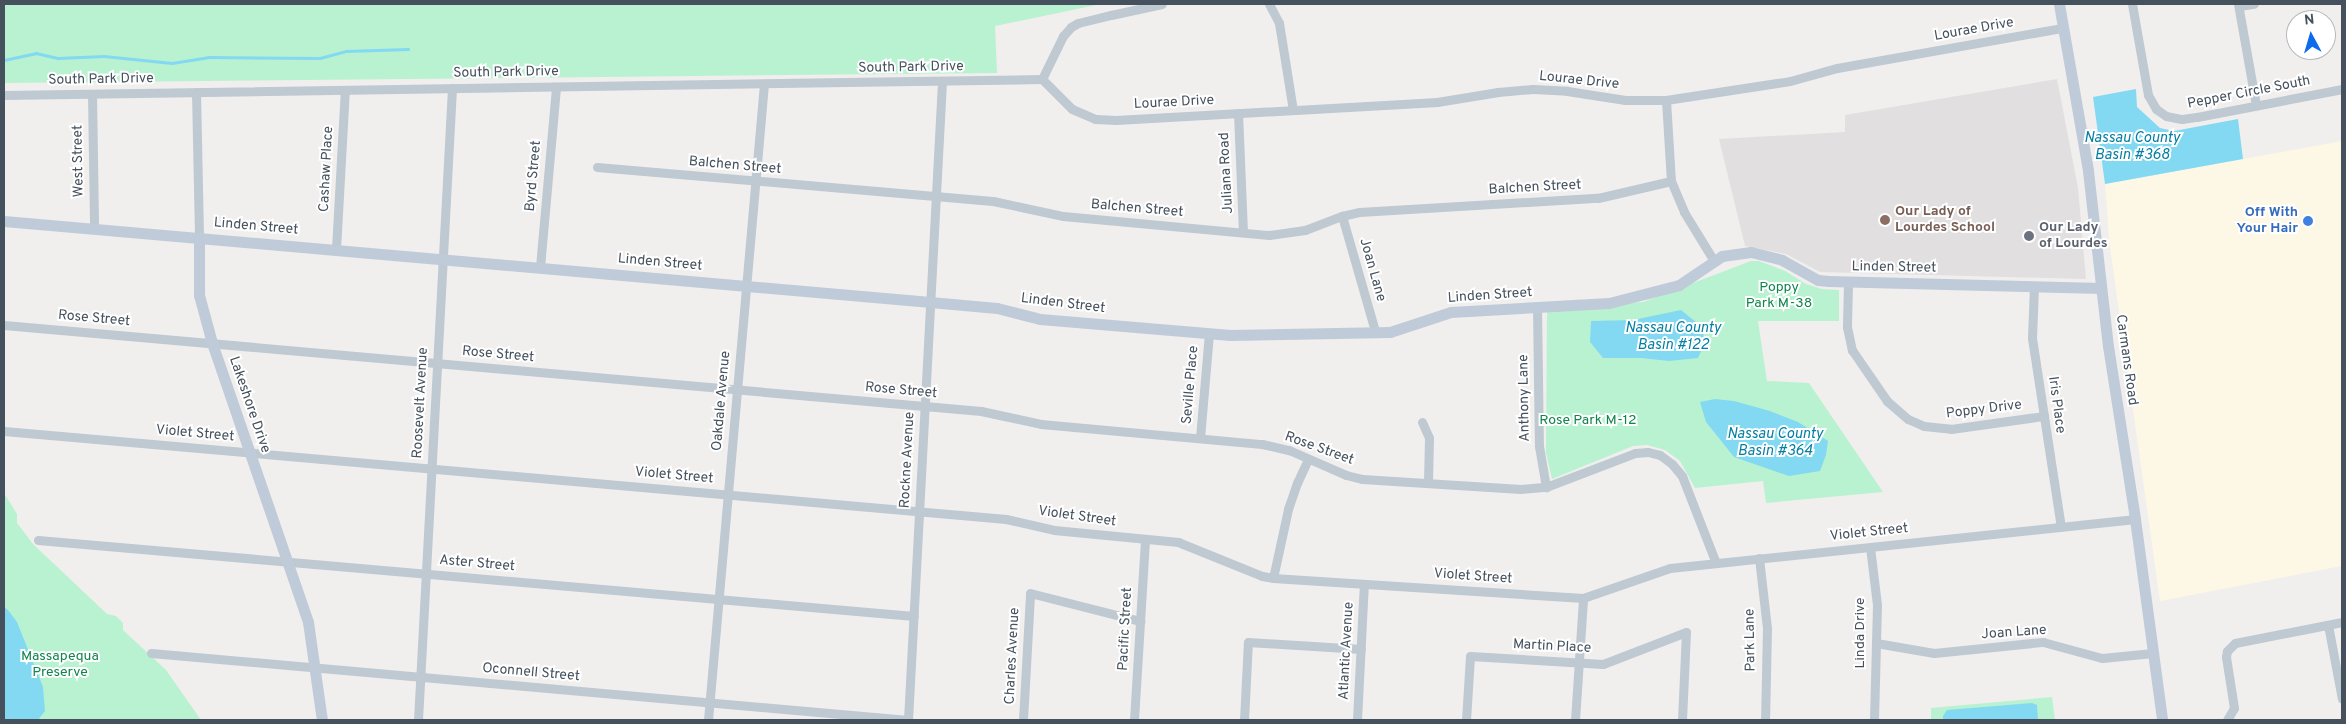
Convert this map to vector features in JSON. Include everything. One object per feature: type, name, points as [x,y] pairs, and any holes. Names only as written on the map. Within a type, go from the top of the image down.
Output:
[{"type":"street","points":[[1042,79],[1063,36],[1072,27],[1111,14],[1162,4]]},
{"type":"street","points":[[1269,4],[1279,23],[1293,110]]},
{"type":"street","name":"Carmans Road","points":[[2059,4],[2088,171],[2101,288],[2162,720]]},
{"type":"street","name":"Pepper Circle South","points":[[2132,4],[2148,95],[2156,109],[2172,118],[2182,119],[2342,89]]},
{"type":"street","points":[[2254,4],[2239,5],[2256,105]]},
{"type":"street","name":"Lourae Drive","points":[[1042,79],[1072,109],[1095,119],[1437,102],[1498,92],[1533,89],[1567,91],[1625,100],[1666,100],[1790,81],[1837,68],[2062,28]]},
{"type":"street","name":"South Park Drive","points":[[4,95],[1042,79]]},
{"type":"street","name":"Rockne Avenue","points":[[908,720],[942,82]]},
{"type":"street","name":"Oakdale Avenue","points":[[708,720],[764,84]]},
{"type":"street","name":"Byrd Street","points":[[540,268],[556,86]]},
{"type":"street","name":"Roosevelt Avenue","points":[[418,720],[452,88]]},
{"type":"street","name":"Cashaw Place","points":[[336,249],[345,90]]},
{"type":"street","name":"Lakeshore Drive","points":[[196,92],[200,295],[212,343],[308,622],[322,720]]},
{"type":"street","name":"West Street","points":[[92,94],[94,228]]},
{"type":"street","points":[[1666,100],[1671,181],[1684,212],[1714,262]]},
{"type":"street","name":"Juliana Road","points":[[1238,113],[1243,232]]},
{"type":"street","name":"Balchen Street","points":[[597,167],[993,201],[1063,216],[1269,235],[1292,233],[1342,216],[1382,210],[1598,198],[1671,181]]},
{"type":"street","name":"Joan Lane","points":[[1342,216],[1376,331]]},
{"type":"street","name":"Linden Street","points":[[4,221],[997,308],[1040,319],[1209,334],[1390,332],[1451,312],[1609,303],[1664,290],[1680,284],[1722,256],[1751,252],[1782,260],[1818,280],[2101,288]]},
{"type":"street","name":"Poppy Drive","points":[[1848,282],[1847,327],[1852,350],[1887,401],[1908,419],[1924,426],[1951,429],[2044,416]]},
{"type":"street","name":"Iris Place","points":[[2034,286],[2032,338],[2061,526]]},
{"type":"street","name":"Anthony Lane","points":[[1537,307],[1539,446],[1546,487]]},
{"type":"street","name":"Rose Street","points":[[4,325],[981,411],[1041,424],[1262,444],[1289,450],[1362,479],[1521,489],[1546,487],[1635,453],[1648,452],[1660,455],[1672,464],[1682,476],[1716,563]]},
{"type":"street","name":"Seville Place","points":[[1200,438],[1209,334]]},
{"type":"street","points":[[1422,422],[1429,438],[1428,483]]},
{"type":"street","name":"Violet Street","points":[[4,431],[1006,519],[1054,530],[1178,542],[1262,576],[1273,578],[1583,598],[1670,568],[2135,519]]},
{"type":"street","points":[[1273,578],[1288,509],[1308,459]]},
{"type":"street","name":"Pacific Street","points":[[1134,720],[1145,539]]},
{"type":"street","name":"Aster Street","points":[[38,540],[914,616]]},
{"type":"street","name":"Linda Drive","points":[[1870,546],[1877,605],[1874,720]]},
{"type":"street","name":"Park Lane","points":[[1759,558],[1767,628],[1765,720]]},
{"type":"street","name":"Atlantic Avenue","points":[[1357,720],[1364,584]]},
{"type":"street","name":"Charles Avenue","points":[[1023,720],[1030,592],[1140,621]]},
{"type":"street","points":[[1575,720],[1583,598]]},
{"type":"street","points":[[2227,720],[2234,708],[2226,657],[2228,651],[2235,643],[2342,622]]},
{"type":"street","points":[[2328,625],[2342,699]]},
{"type":"street","name":"Martin Place","points":[[1466,720],[1470,656],[1602,664],[1686,632],[1682,720]]},
{"type":"street","points":[[1244,720],[1248,642],[1361,649]]},
{"type":"street","name":"Joan Lane","points":[[1876,644],[1934,653],[2043,642],[2102,658],[2153,653]]},
{"type":"street","name":"Oconnell Street","points":[[151,653],[908,720]]},
{"type":"shaded area","points":[[2057,79],[2078,188],[2086,279],[1820,272],[1786,254],[1745,246],[1719,139],[1845,132],[1845,115]]},
{"type":"shaded area","points":[[2342,141],[2342,566],[2160,601],[2109,240],[2105,184]]},
{"type":"green space","points":[[4,4],[1101,4],[995,26],[997,73],[4,83]]},
{"type":"green space","points":[[1751,261],[1759,261],[1785,271],[1806,284],[1822,289],[1839,290],[1839,321],[1758,321],[1767,381],[1809,383],[1883,492],[1766,503],[1763,481],[1695,488],[1680,461],[1665,450],[1647,445],[1633,446],[1552,479],[1546,453],[1547,310],[1643,302]]},
{"type":"green space","name":"Massapequa Preserve","points":[[4,493],[17,514],[17,523],[33,544],[107,614],[116,616],[123,623],[123,630],[166,670],[201,720],[4,720]]},
{"type":"green space","points":[[2052,697],[2055,720],[1931,720],[1931,708]]},
{"type":"water","name":"Nassau County Basin #368","points":[[2136,89],[2137,107],[2160,128],[2174,131],[2238,119],[2243,159],[2105,184],[2093,97]]},
{"type":"water","name":"Nassau County Basin #122","points":[[1681,310],[1702,327],[1705,343],[1698,358],[1669,361],[1641,358],[1603,358],[1590,342],[1591,321],[1633,320]]},
{"type":"water","name":"Nassau County Basin #364","points":[[1715,399],[1734,401],[1770,411],[1798,422],[1828,441],[1826,455],[1820,471],[1789,476],[1734,457],[1706,422],[1700,402]]},
{"type":"water","points":[[4,607],[17,622],[43,687],[45,711],[38,720],[4,720]]},
{"type":"water","points":[[2032,703],[2037,705],[2038,720],[1943,720],[1947,710]]},
{"type":"waterway","points":[[4,60],[36,53],[58,58],[104,56],[172,63],[208,57],[320,58],[346,51],[408,49]]},
{"type":"place","name":"Our Lady of Lourdes School","points":[[1885,220]]},
{"type":"place","name":"Off With Your Hair","points":[[2308,221]]},
{"type":"place","name":"Our Lady of Lourdes","points":[[2029,236]]},
{"type":"park label","name":"Poppy Park M-38","points":[[1779,296]]},
{"type":"park label","name":"Rose Park M-12","points":[[1588,421]]}]
